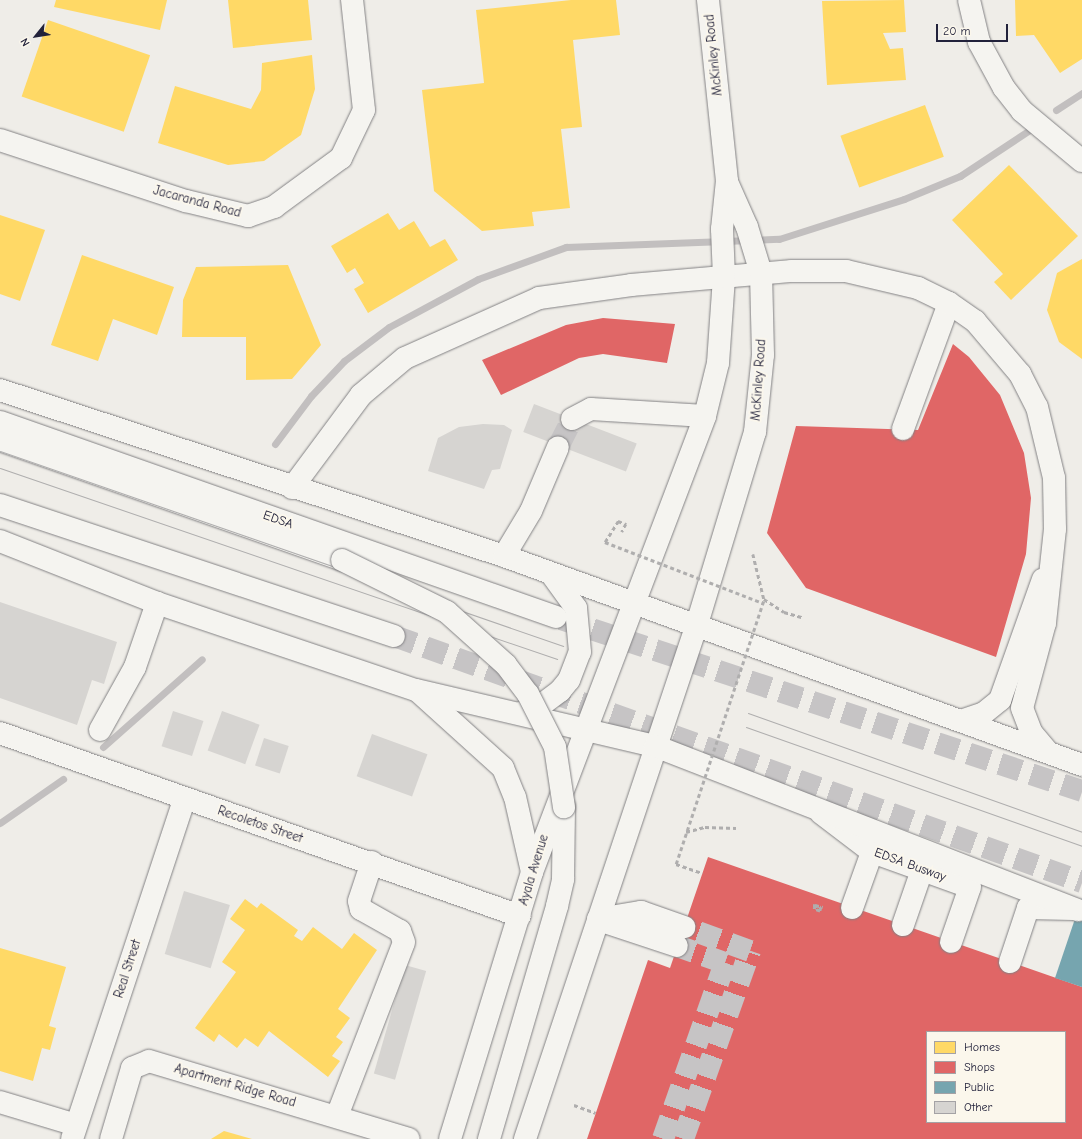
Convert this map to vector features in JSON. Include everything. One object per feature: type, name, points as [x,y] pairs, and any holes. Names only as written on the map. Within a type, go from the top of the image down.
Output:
[{"type":"main road","name":"Jacaranda Road","points":[[0,140],[186,201],[248,216],[274,207],[341,158],[364,110],[352,0]]},
{"type":"main road","name":"McKinley Road","points":[[631,605],[705,416],[718,363],[724,276],[722,229],[727,181],[708,0]]},
{"type":"main road","points":[[969,0],[979,42],[1004,88],[1022,111],[1082,161]]},
{"type":"main road","name":"McKinley Road","points":[[697,624],[755,432],[763,355],[761,273],[748,227],[727,181]]},
{"type":"main road","points":[[292,488],[361,395],[405,358],[539,298],[588,290],[761,273],[846,271],[918,288],[949,303],[975,321],[997,345],[1020,374],[1037,407],[1054,478],[1055,529],[1045,623],[1022,708],[1031,732],[1048,752]]},
{"type":"main road","points":[[904,429],[949,303]]},
{"type":"main road","points":[[0,390],[292,488],[504,556],[549,572],[631,605],[697,624],[964,720],[1082,765]]},
{"type":"main road","points":[[572,419],[591,408],[705,416]]},
{"type":"main road","name":"EDSA","points":[[0,422],[556,617]]},
{"type":"main road","points":[[0,440],[342,560],[402,587],[464,624],[506,665],[528,694],[555,746],[561,767],[565,820],[563,879],[489,1139]]},
{"type":"main road","points":[[504,556],[530,511],[558,447]]},
{"type":"main road","points":[[0,506],[394,636]]},
{"type":"main road","points":[[0,541],[157,602],[416,690],[521,713],[655,746],[1078,910],[1028,908],[1010,962]]},
{"type":"main road","points":[[964,720],[984,713],[1000,700],[1027,617],[1051,560]]},
{"type":"main road","points":[[521,713],[536,709],[560,692],[569,680],[580,652],[580,622],[576,608],[560,582],[549,572]]},
{"type":"main road","points":[[100,730],[135,667],[157,602]]},
{"type":"main road","name":"Ayala Avenue","points":[[450,1139],[520,916],[532,872],[583,729],[631,605]]},
{"type":"main road","points":[[525,1139],[697,624]]},
{"type":"main road","points":[[416,690],[502,768],[515,797],[532,872]]},
{"type":"main road","name":"Recoletos Street","points":[[0,733],[184,800],[372,862],[520,916]]},
{"type":"main road","name":"Real Street","points":[[74,1132],[184,800]]},
{"type":"main road","name":"EDSA Busway","points":[[815,809],[872,852],[970,887],[951,942]]},
{"type":"main road","points":[[852,908],[872,852]]},
{"type":"main road","points":[[337,1116],[404,942],[400,931],[361,909],[360,901],[372,862]]},
{"type":"main road","points":[[903,925],[922,870]]},
{"type":"main road","points":[[641,912],[678,943],[597,923],[641,912]]},
{"type":"main road","name":"Apartment Ridge Road","points":[[111,1139],[132,1068],[149,1061],[337,1116],[409,1139]]},
{"type":"main road","points":[[0,1102],[74,1132]]},
{"type":"path","points":[[622,532],[626,524],[618,521],[605,542],[763,603]]},
{"type":"path","points":[[753,554],[764,599],[784,612],[802,617]]},
{"type":"path","points":[[702,872],[676,864],[764,599]]},
{"type":"path","points":[[686,832],[694,830],[736,828]]},
{"type":"path","points":[[813,904],[821,907],[820,911],[814,909],[815,905],[823,907]]},
{"type":"path","points":[[574,1106],[596,1113]]},
{"type":"building: Homes","points":[[56,0],[167,0],[160,30],[54,7]]},
{"type":"building: Homes","points":[[228,0],[308,0],[312,40],[233,48]]},
{"type":"building: Homes","points":[[571,0],[616,0],[620,35],[573,40],[582,127],[561,129],[570,208],[532,212],[534,226],[482,231],[434,191],[422,90],[484,83],[476,10]]},
{"type":"building: Homes","points":[[904,0],[906,32],[883,33],[890,49],[903,48],[906,80],[827,85],[822,1]]},
{"type":"building: Homes","points":[[1015,0],[1082,0],[1082,59],[1060,73],[1034,35],[1016,36]]},
{"type":"building: Homes","points":[[48,20],[150,55],[124,132],[22,97]]},
{"type":"building: Homes","points":[[312,55],[315,89],[301,135],[264,161],[228,165],[158,143],[175,86],[251,109],[261,90],[262,63]]},
{"type":"building: Homes","points":[[925,105],[944,157],[859,187],[840,136]]},
{"type":"building: Homes","points":[[1009,165],[1078,236],[1011,300],[994,282],[1003,274],[952,220]]},
{"type":"building: Homes","points":[[388,213],[399,230],[414,221],[430,247],[445,239],[458,260],[368,313],[354,289],[364,283],[355,268],[347,273],[331,246]]},
{"type":"building: Homes","points":[[0,215],[45,230],[20,301],[0,294]]},
{"type":"building: Homes","points":[[82,255],[174,287],[157,335],[113,319],[98,361],[51,345]]},
{"type":"building: Homes","points":[[1082,259],[1082,359],[1059,342],[1047,310],[1057,273]]},
{"type":"building: Homes","points":[[288,265],[321,345],[292,379],[246,380],[246,337],[182,337],[183,300],[196,267]]},
{"type":"building: Homes","points":[[245,899],[257,908],[261,903],[298,930],[294,936],[302,941],[313,927],[342,949],[354,933],[377,950],[338,1009],[350,1018],[336,1037],[343,1042],[332,1056],[340,1061],[328,1077],[269,1031],[258,1047],[245,1038],[237,1048],[219,1034],[214,1042],[195,1028],[236,972],[222,962],[245,930],[230,919]]},
{"type":"building: Homes","points":[[0,948],[66,967],[49,1026],[56,1028],[50,1050],[42,1048],[33,1081],[0,1071]]},
{"type":"building: Homes","points":[[224,1131],[252,1139],[211,1139]]},
{"type":"building: Shops","points":[[603,318],[675,324],[667,363],[603,354],[579,358],[501,395],[482,360],[566,325]]},
{"type":"building: Shops","points":[[953,344],[969,357],[1000,395],[1024,453],[1031,498],[1026,554],[996,657],[806,588],[767,533],[796,426],[918,430]]},
{"type":"building: Shops","points":[[708,857],[1082,987],[1082,1139],[587,1139],[648,960],[670,968]]},
{"type":"building: Public","points":[[1082,898],[1082,987],[1055,978]]},
{"type":"building: Other","points":[[534,404],[637,443],[626,471],[523,432]]},
{"type":"building: Other","points":[[483,424],[504,425],[512,430],[500,469],[492,470],[484,489],[428,471],[438,438],[459,427]]},
{"type":"building: Other","points":[[0,602],[117,642],[104,684],[92,680],[77,725],[0,698]]},
{"type":"building: Other","points":[[173,711],[203,721],[192,756],[162,746]]},
{"type":"building: Other","points":[[222,711],[260,725],[245,764],[208,750]]},
{"type":"building: Other","points":[[372,734],[427,754],[412,796],[357,776]]},
{"type":"building: Other","points":[[264,738],[289,746],[280,774],[255,766]]},
{"type":"building: Other","points":[[184,891],[230,905],[211,968],[165,954]]},
{"type":"building: Other","points":[[405,965],[426,971],[395,1080],[374,1074]]},
{"type":"waterway","points":[[1056,110],[1082,93]]},
{"type":"waterway","points":[[275,444],[311,396],[344,361],[389,327],[478,279],[566,247],[779,239],[904,199],[960,176],[1031,129]]},
{"type":"waterway","points":[[103,747],[202,659]]},
{"type":"waterway","points":[[0,823],[63,779]]},
{"type":"tunnel","points":[[558,447],[572,419]]},
{"type":"tunnel","points":[[561,619],[1082,791]]},
{"type":"tunnel","points":[[394,636],[1082,882]]},
{"type":"tunnel","points":[[683,1139],[750,951],[684,927]]},
{"type":"tunnel","points":[[663,1139],[725,963],[677,946]]},
{"type":"tram line","points":[[0,451],[563,646]]},
{"type":"tram line","points":[[0,468],[557,659]]},
{"type":"tram line","points":[[748,713],[1082,832]]},
{"type":"tram line","points":[[746,727],[1082,846]]}]
